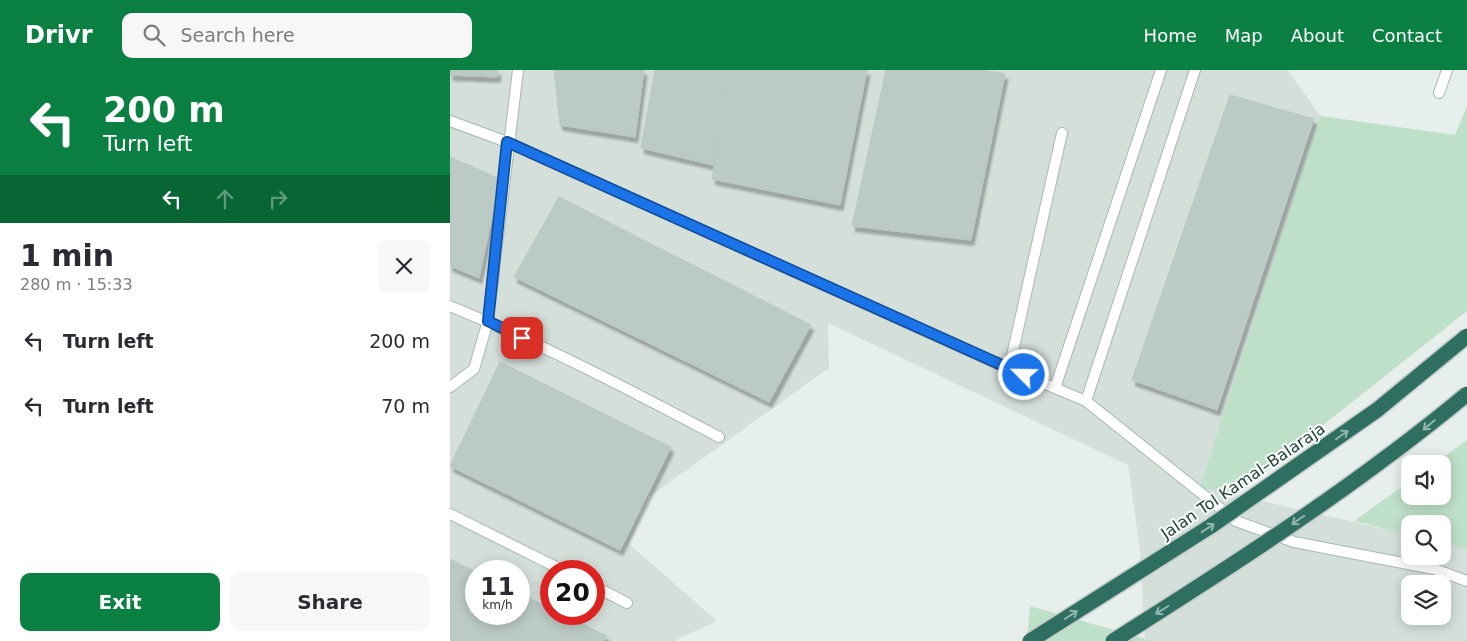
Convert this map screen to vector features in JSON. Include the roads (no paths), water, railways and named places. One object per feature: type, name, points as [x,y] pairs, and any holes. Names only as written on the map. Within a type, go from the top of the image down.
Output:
[{"type":"highway","name":"Jalan Tol Kamal–Balaraja","points":[[1030,641],[1211,526],[1377,410],[1467,336]]},
{"type":"highway","points":[[1113,641],[1236,563],[1404,446],[1467,394]]},
{"type":"lane","points":[[450,387],[474,369],[488,321],[507,142],[518,70]]},
{"type":"lane","points":[[1055,388],[1161,70]]},
{"type":"lane","points":[[1086,401],[1195,70]]},
{"type":"lane","points":[[1439,93],[1447,70]]},
{"type":"lane","points":[[450,121],[507,142],[1009,369],[1086,401],[1236,521],[1294,542],[1434,568],[1467,581]]},
{"type":"lane","points":[[1009,369],[1062,132]]},
{"type":"lane","points":[[450,306],[488,321],[609,379],[718,437]]},
{"type":"lane","points":[[450,514],[542,560]]},
{"type":"lane","points":[[605,592],[627,603]]}]
